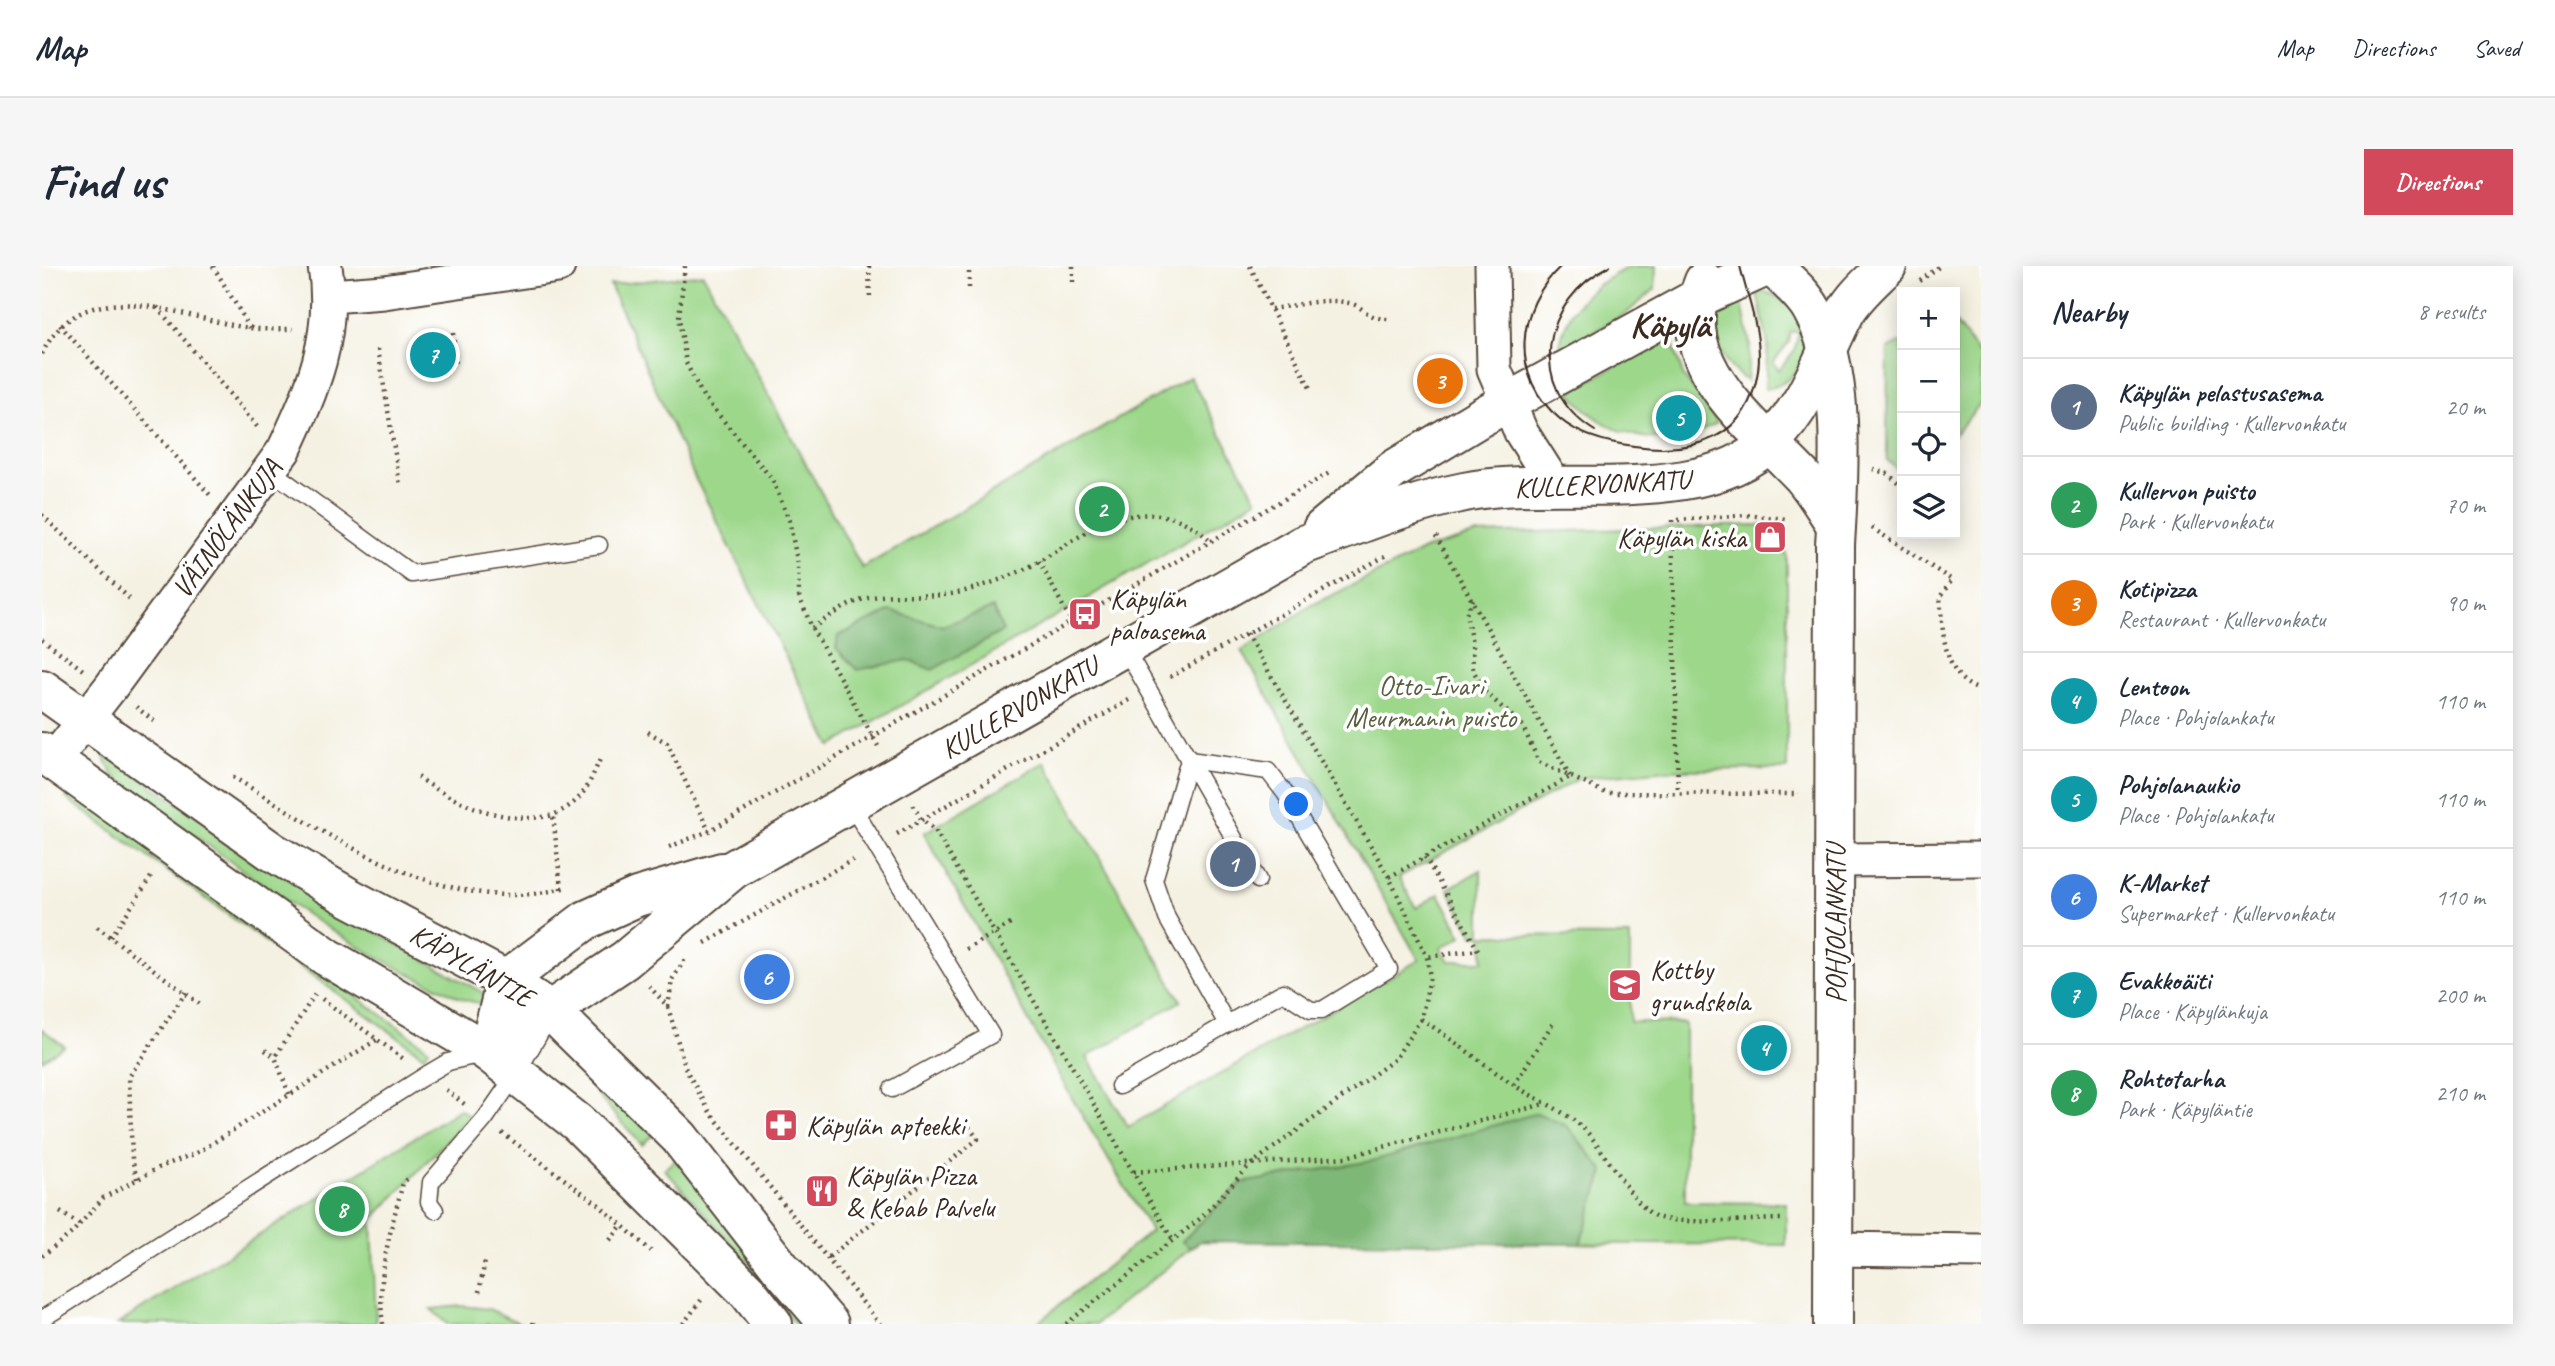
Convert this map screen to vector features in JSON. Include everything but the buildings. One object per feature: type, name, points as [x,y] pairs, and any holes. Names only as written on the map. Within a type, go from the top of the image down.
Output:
[{"type":"main road","name":"KULLERVONKATU","points":[[1303,545],[1393,470],[1703,283],[1770,266]]},
{"type":"main road","name":"POHJOLANKATU","points":[[1770,266],[1811,309],[1827,355],[1836,405],[1840,463],[1835,524],[1833,1324]]},
{"type":"main road","name":"KULLERVONKATU","points":[[502,1063],[552,1012],[625,961],[734,869],[1303,545],[1394,512],[1465,492],[1555,484],[1685,481],[1713,475],[1740,463],[1770,443],[1793,416],[1827,355],[1846,312],[1862,289],[1887,266]]},
{"type":"main road","points":[[1703,283],[1696,337],[1704,364],[1727,397],[1805,480],[1835,524]]},
{"type":"main road","name":"KÄPYLÄNTIE","points":[[42,689],[271,851],[350,898],[506,980],[552,1012],[679,1137],[780,1267],[829,1324]]},
{"type":"main road","points":[[48,757],[327,957],[502,1063],[578,1123],[748,1292],[773,1324]]},
{"type":"main road","name":"KULLERVONKATU","points":[[506,980],[578,903],[637,897],[734,869]]},
{"type":"main road","points":[[502,1063],[506,980]]},
{"type":"street","points":[[328,281],[384,292],[558,266]]},
{"type":"street","points":[[1492,266],[1494,369],[1506,404],[1555,484]]},
{"type":"street","name":"VÄINÖLÄNKUJA","points":[[48,757],[83,719],[154,628],[277,460],[304,408],[327,337],[328,281]]},
{"type":"street","points":[[1835,860],[1981,859]]},
{"type":"street","points":[[1833,1249],[1981,1251]]},
{"type":"lane","points":[[277,460],[412,574],[599,545]]},
{"type":"lane","points":[[1124,647],[1258,880]]},
{"type":"lane","points":[[1119,1086],[1283,992],[1311,1010],[1322,1010],[1389,969],[1285,793],[1268,771],[1189,760]]},
{"type":"lane","points":[[1189,760],[1154,880],[1167,918],[1227,1024]]},
{"type":"lane","points":[[850,803],[990,1035],[892,1089]]},
{"type":"lane","points":[[42,1319],[448,1062],[502,1063],[485,1119],[431,1182],[429,1202],[435,1210]]},
{"type":"path","points":[[213,266],[250,328]]},
{"type":"path","points":[[685,266],[679,317],[686,363],[703,397],[772,479],[789,520],[798,565],[799,596],[813,628],[871,736]]},
{"type":"path","points":[[869,266],[870,299]]},
{"type":"path","points":[[969,266],[969,288]]},
{"type":"path","points":[[1073,266],[1073,285]]},
{"type":"path","points":[[1250,266],[1310,388]]},
{"type":"path","points":[[1271,309],[1319,302],[1350,303],[1368,316],[1388,319]]},
{"type":"path","points":[[43,350],[60,325],[101,304],[157,306],[250,328],[313,329],[327,337]]},
{"type":"path","points":[[157,306],[244,414],[277,460]]},
{"type":"path","points":[[60,325],[215,502]]},
{"type":"path","points":[[453,333],[456,365]]},
{"type":"path","points":[[378,349],[400,485]]},
{"type":"path","points":[[1871,469],[1888,474],[1897,482]]},
{"type":"path","points":[[661,851],[709,831],[1209,540],[1335,470]]},
{"type":"path","points":[[813,628],[864,599],[895,596],[925,598],[963,592],[1039,561],[1078,535],[1102,524],[1136,515],[1182,520],[1209,540]]},
{"type":"path","points":[[1658,520],[1745,515],[1779,516],[1835,524],[1952,580],[1940,597],[1946,650],[1957,674],[1965,683],[1981,690]]},
{"type":"path","points":[[42,516],[137,606],[154,628]]},
{"type":"path","points":[[1672,520],[1678,792]]},
{"type":"path","points":[[1447,529],[1434,533],[1570,776]]},
{"type":"path","points":[[694,950],[921,818],[1386,555]]},
{"type":"path","points":[[1039,561],[1071,621]]},
{"type":"path","points":[[1473,599],[1466,614],[1472,644],[1473,670],[1486,692],[1522,725],[1539,762],[1606,793],[1799,793]]},
{"type":"path","points":[[648,732],[667,743],[709,831]]},
{"type":"path","points":[[418,776],[437,790],[488,811],[531,821],[574,806],[587,789],[601,757]]},
{"type":"path","points":[[224,771],[327,834],[415,876],[454,889],[496,895],[561,889],[578,903]]},
{"type":"path","points":[[1389,877],[1570,776]]},
{"type":"path","points":[[554,815],[561,889],[578,903]]},
{"type":"path","points":[[921,818],[935,830],[1173,1241]]},
{"type":"path","points":[[1425,857],[1478,950],[1427,957]]},
{"type":"path","points":[[140,869],[162,885]]},
{"type":"path","points":[[111,937],[151,877]]},
{"type":"path","points":[[944,961],[1014,922]]},
{"type":"path","points":[[97,927],[201,1005]]},
{"type":"path","points":[[688,956],[672,980],[668,1007],[686,1070],[710,1112],[829,1257],[880,1324]]},
{"type":"path","points":[[625,961],[668,1007]]},
{"type":"path","points":[[304,986],[485,1119],[659,1257]]},
{"type":"path","points":[[138,1179],[132,1159],[129,1077],[186,992]]},
{"type":"path","points":[[275,1057],[315,994]]},
{"type":"path","points":[[1421,1019],[1514,1085],[1566,1114],[1585,1130],[1643,1205],[1656,1217],[1675,1220],[1783,1219]]},
{"type":"path","points":[[1514,1085],[1553,1023]]},
{"type":"path","points":[[42,1256],[79,1224],[103,1198],[197,1153],[378,1039]]},
{"type":"path","points":[[265,1050],[275,1057],[289,1094]]},
{"type":"path","points":[[1134,1172],[1346,1157],[1544,1104]]},
{"type":"path","points":[[829,1257],[978,1139],[969,1127]]},
{"type":"path","points":[[1066,1324],[1201,1218],[1250,1165]]},
{"type":"path","points":[[60,1212],[79,1224]]},
{"type":"path","points":[[610,1240],[622,1225]]},
{"type":"path","points":[[479,1292],[485,1261]]},
{"type":"path","points":[[694,1291],[710,1307]]},
{"type":"path","points":[[683,1324],[702,1299]]},
{"type":"green space","points":[[1631,266],[1656,266],[1655,289],[1628,312],[1559,351],[1567,321],[1574,309],[1593,289]]},
{"type":"green space","points":[[703,274],[862,568],[1190,377],[1257,500],[831,746],[694,476],[610,285]]},
{"type":"green space","points":[[1765,292],[1781,299],[1794,311],[1802,325],[1805,341],[1803,357],[1796,371],[1783,382],[1765,389],[1768,344],[1757,293]],"holes":[[[1791,332],[1799,332],[1794,351],[1779,370],[1773,363],[1789,342]]]},
{"type":"green space","points":[[1741,298],[1750,344],[1747,381],[1727,362],[1716,339],[1719,317],[1728,306]]},
{"type":"green space","points":[[1960,329],[1981,357],[1981,403],[1960,428]]},
{"type":"green space","points":[[1670,335],[1683,375],[1717,423],[1678,437],[1658,439],[1638,436],[1601,420],[1584,408],[1570,392]]},
{"type":"green space","points":[[1897,344],[1897,469],[1887,460],[1888,349]]},
{"type":"green space","name":"Otto-Iivari Meurmanin puisto","points":[[1779,526],[1787,557],[1787,769],[1670,770],[1580,778],[1399,877],[1416,908],[1439,894],[1462,936],[1441,948],[1449,961],[1483,961],[1483,935],[1630,936],[1630,1022],[1685,1023],[1685,1202],[1786,1203],[1786,1245],[1200,1241],[1096,1324],[1036,1324],[1151,1231],[1073,1100],[924,833],[1045,762],[1181,1001],[1087,1057],[1128,1127],[1419,960],[1242,651],[1312,605],[1426,549],[1477,534]]},
{"type":"green space","points":[[993,608],[1003,631],[932,670],[908,660],[857,670],[836,648],[838,636],[891,611],[942,626]]},
{"type":"green space","points":[[101,751],[323,902],[485,994],[481,1003],[456,996],[389,963],[307,915],[113,775]]},
{"type":"green space","points":[[71,791],[429,1049],[424,1056],[66,798]]},
{"type":"green space","points":[[1481,870],[1481,935],[1473,935],[1448,889]]},
{"type":"green space","points":[[42,1029],[64,1046],[42,1060]]},
{"type":"green space","points":[[568,1052],[657,1131],[642,1145],[599,1097]]},
{"type":"green space","points":[[460,1109],[470,1116],[372,1220],[376,1324],[118,1324]]},
{"type":"green space","points":[[1537,1113],[1567,1126],[1604,1171],[1580,1244],[1200,1241],[1191,1248],[1182,1241],[1241,1183],[1372,1161]]},
{"type":"green space","points":[[679,1157],[812,1324],[795,1324],[729,1240],[664,1169]]},
{"type":"green space","points":[[462,1306],[489,1309],[521,1324],[447,1324],[431,1309]]},
{"type":"tram line","points":[[1561,266],[1546,283],[1527,322],[1526,363],[1532,383],[1544,402],[1560,419],[1576,430],[1615,443],[1656,448],[1697,444],[1715,437],[1730,427],[1743,413],[1752,394],[1758,371],[1758,345],[1740,266]]},
{"type":"tram line","points":[[1595,431],[1573,413],[1558,392],[1551,369],[1550,345],[1556,322],[1569,300],[1587,281],[1610,266]]},
{"type":"place","name":"Evakkoäiti","points":[[433,355]]},
{"type":"place","name":"Kotipizza","points":[[1440,381]]},
{"type":"place","name":"Pohjolanaukio","points":[[1679,418]]},
{"type":"place","name":"Kullervon puisto","points":[[1102,509]]},
{"type":"place","name":"Käpylän kiska","points":[[1770,537]]},
{"type":"place","name":"Käpylän paloasema","points":[[1085,614]]},
{"type":"place","name":"Käpylän pelastusasema","points":[[1233,864]]},
{"type":"place","name":"K-Market","points":[[767,977]]},
{"type":"place","name":"Kottby grundskola","points":[[1625,985]]},
{"type":"place","name":"Lentoon","points":[[1764,1048]]},
{"type":"place","name":"Käpylän apteekki","points":[[781,1125]]},
{"type":"place","name":"Käpylän Pizza & Kebab Palvelu","points":[[822,1191]]},
{"type":"place","name":"Rohtotarha","points":[[342,1209]]},
{"type":"district","name":"Käpylä","points":[[1670,325]]}]
